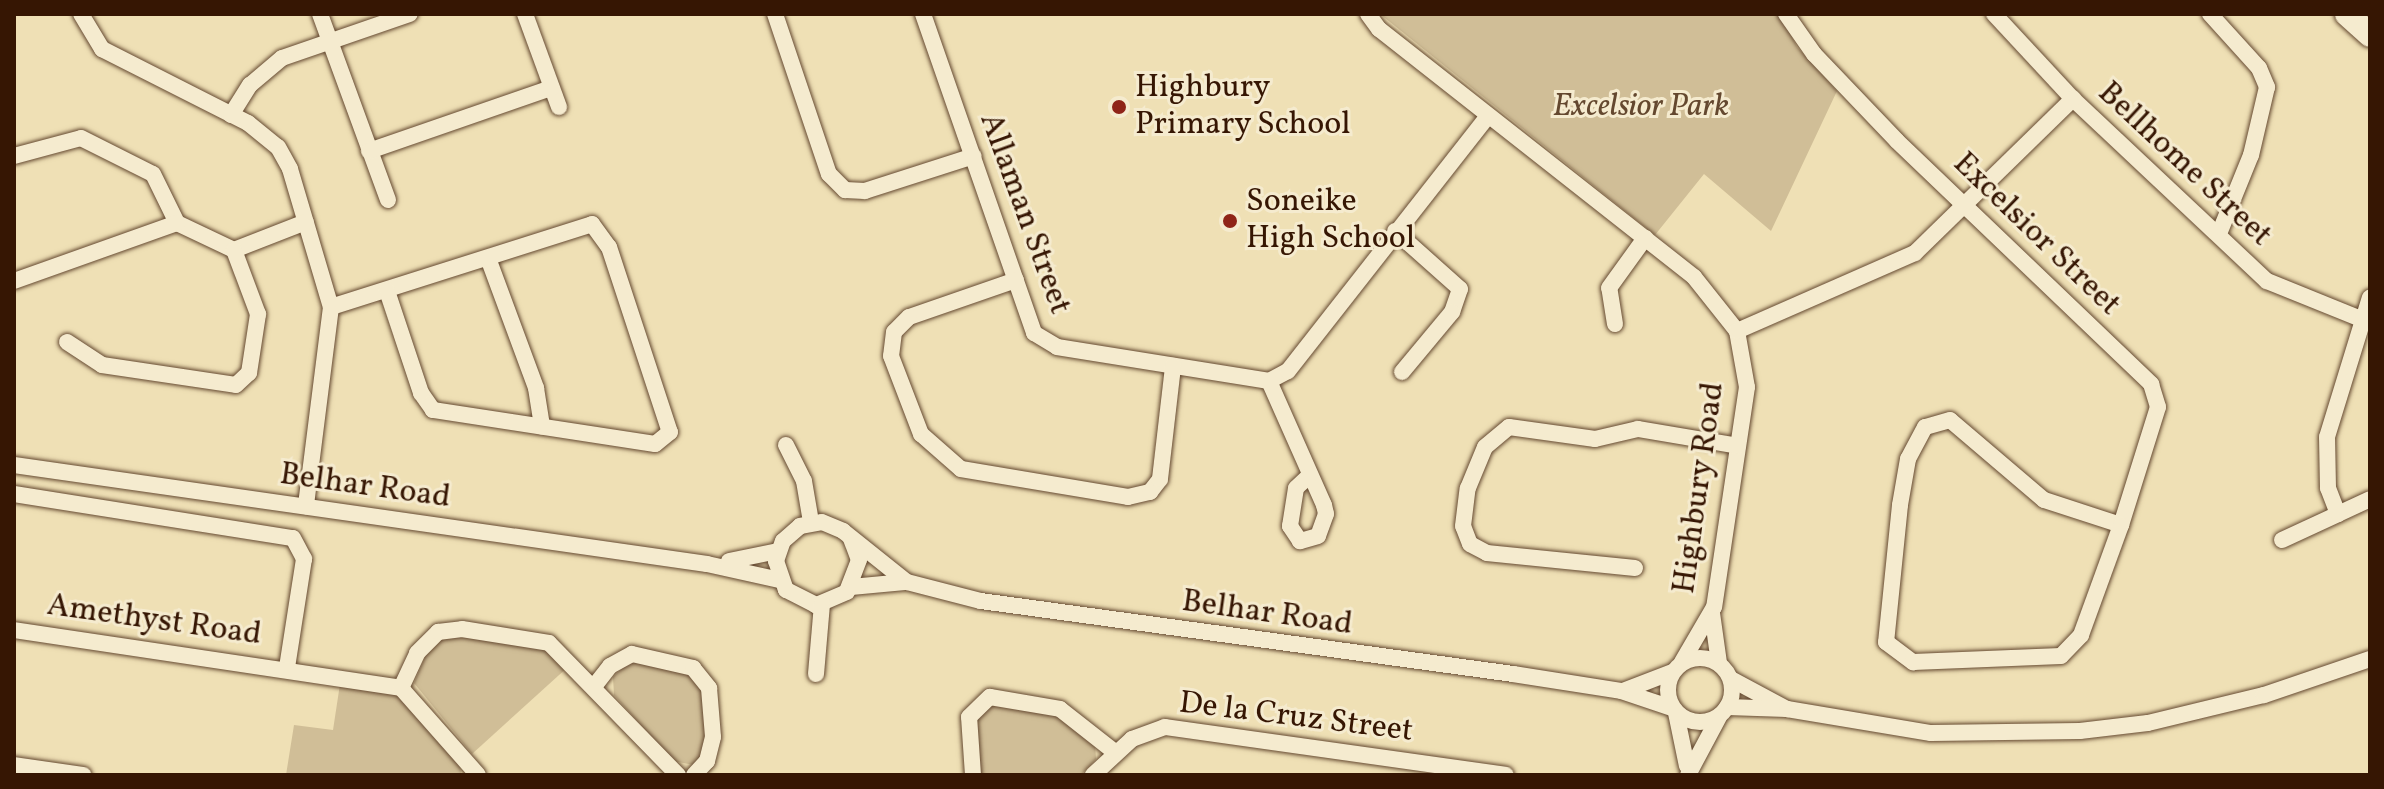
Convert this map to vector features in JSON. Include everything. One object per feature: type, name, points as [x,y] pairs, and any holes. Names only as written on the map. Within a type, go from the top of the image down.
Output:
[{"type":"street","points":[[81,14],[102,49],[231,115],[278,147],[306,222],[331,307],[306,506]]},
{"type":"street","points":[[320,14],[388,200]]},
{"type":"street","points":[[231,115],[266,68],[330,41],[410,14]]},
{"type":"street","points":[[525,14],[559,107]]},
{"type":"street","points":[[775,14],[829,174],[845,190],[865,191],[974,156]]},
{"type":"street","name":"Allaman Street","points":[[923,14],[1016,280],[1041,340],[1269,381]]},
{"type":"street","name":"Highbury Road","points":[[1368,14],[1488,116],[1714,296],[1737,331],[1747,387],[1712,613],[1719,663]]},
{"type":"street","name":"Excelsior Street","points":[[1786,14],[1814,54],[1965,208],[2151,384],[2158,422],[2121,525],[2081,635],[2061,656],[1913,662],[1886,642],[1908,459],[1935,420],[1963,427],[2044,500],[2121,525]]},
{"type":"street","name":"Bellhome Street","points":[[1994,14],[2073,99],[2276,288],[2361,319]]},
{"type":"street","points":[[2210,14],[2259,68],[2267,87],[2251,155],[2219,234]]},
{"type":"street","points":[[2347,14],[2370,35]]},
{"type":"street","points":[[369,151],[551,88]]},
{"type":"street","points":[[1737,331],[1915,253],[1965,208],[2073,99]]},
{"type":"street","points":[[1310,475],[1269,381],[1288,371],[1488,116]]},
{"type":"street","points":[[14,156],[81,138],[153,174],[177,223],[234,250],[258,314],[249,373],[236,385],[102,365],[67,342]]},
{"type":"street","points":[[234,250],[306,222]]},
{"type":"street","points":[[14,281],[177,223]]},
{"type":"street","points":[[331,307],[488,258],[585,223],[601,231],[671,427],[655,444],[429,407],[387,291]]},
{"type":"street","points":[[1395,231],[1460,289],[1452,312],[1402,372]]},
{"type":"street","points":[[1615,324],[1609,288],[1645,238]]},
{"type":"street","points":[[488,258],[536,388],[542,427]]},
{"type":"street","points":[[1016,280],[909,317],[894,332],[891,356],[921,434],[961,469],[1128,497],[1150,492],[1160,479],[1173,366]]},
{"type":"street","points":[[2338,514],[2328,488],[2327,437],[2370,297]]},
{"type":"street","points":[[1635,568],[1487,553],[1470,544],[1463,526],[1468,488],[1485,447],[1509,427],[1595,439],[1638,429],[1738,446]]},
{"type":"street","points":[[786,445],[804,481],[811,522]]},
{"type":"street","name":"Belhar Road","points":[[14,465],[707,564],[780,580]]},
{"type":"street","name":"Amethyst Road","points":[[14,494],[259,529],[300,544],[303,569],[287,667]]},
{"type":"street","points":[[2282,540],[2370,499]]},
{"type":"street","points":[[811,522],[833,525],[851,539],[859,560],[851,587],[822,604],[794,598],[780,580],[778,551],[790,532],[811,522]]},
{"type":"street","name":"Belhar Road","points":[[851,539],[907,582]]},
{"type":"street","name":"Belhar Road","points":[[707,564],[778,551]]},
{"type":"street","name":"Belhar Road","points":[[851,587],[907,582],[1019,607],[1621,691],[1674,711]]},
{"type":"street","points":[[816,674],[822,604]]},
{"type":"street","name":"Highbury Road","points":[[1677,667],[1712,613]]},
{"type":"street","points":[[476,774],[401,688],[427,640],[450,629],[549,643],[596,684],[678,775]]},
{"type":"street","name":"Amethyst Road","points":[[14,630],[287,667],[401,688]]},
{"type":"street","points":[[596,684],[610,666],[632,654],[693,668],[709,688],[713,737],[707,761],[694,775]]},
{"type":"street","points":[[1688,774],[1667,686],[1677,667],[1701,657],[1719,663],[1731,679],[1787,709]]},
{"type":"street","points":[[1674,711],[1703,722],[1724,711],[1787,709],[1931,733],[2080,731],[2148,723],[2250,699],[2370,659]]},
{"type":"street","name":"Belhar Road","points":[[1621,691],[1677,667]]},
{"type":"street","points":[[1688,774],[1724,711],[1731,679]]},
{"type":"street","points":[[973,775],[969,717],[990,697],[1060,709],[1116,753]]},
{"type":"street","name":"De la Cruz Street","points":[[1093,775],[1132,739],[1165,727],[1506,775]]},
{"type":"street","points":[[14,765],[83,775]]},
{"type":"green space","name":"Excelsior Park","points":[[1380,14],[1780,14],[1797,47],[1837,91],[1771,231],[1704,174],[1655,235]]},
{"type":"green space","points":[[446,635],[549,649],[569,666],[472,754],[414,683],[431,643]]},
{"type":"green space","points":[[630,661],[679,666],[703,688],[708,748],[694,765],[673,761],[614,695],[613,677]]},
{"type":"green space","points":[[340,684],[398,695],[460,763],[461,775],[286,775],[294,725],[333,730]]},
{"type":"green space","points":[[992,703],[1057,714],[1095,744],[1096,759],[1081,775],[980,775],[975,722]]},
{"type":"place","name":"Highbury Primary School","points":[[1119,107]]},
{"type":"place","name":"Soneike High School","points":[[1230,221]]}]
